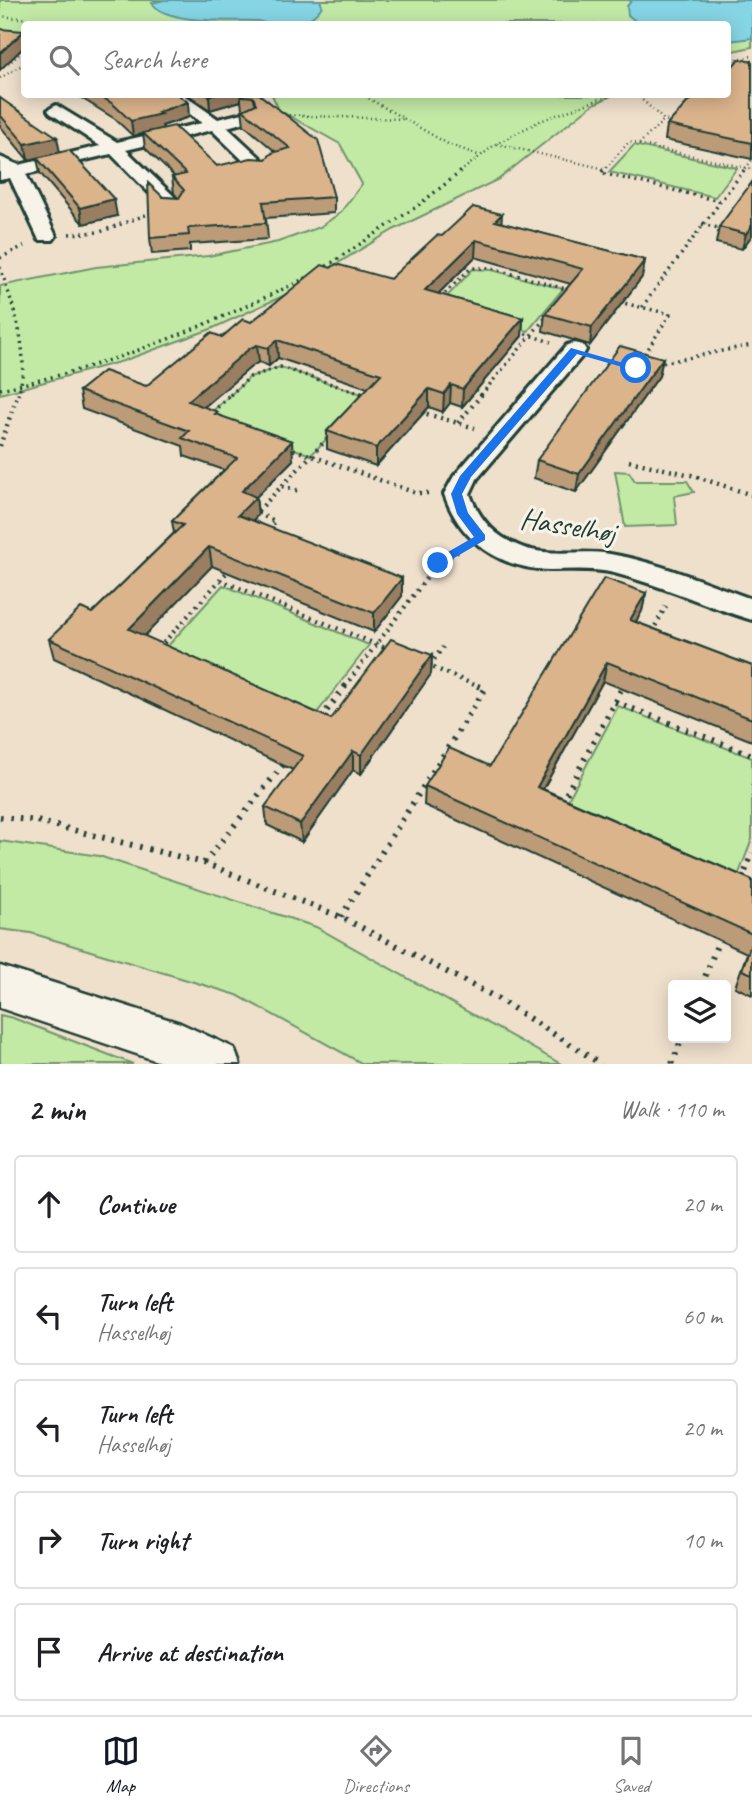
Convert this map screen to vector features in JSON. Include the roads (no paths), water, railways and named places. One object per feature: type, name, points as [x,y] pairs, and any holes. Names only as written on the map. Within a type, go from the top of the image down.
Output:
[{"type":"street","points":[[177,98],[216,125],[261,168]]},
{"type":"street","points":[[56,110],[114,148],[174,207]]},
{"type":"street","points":[[46,236],[5,169],[114,148],[247,117]]},
{"type":"street","name":"Hasselhøj","points":[[575,350],[466,476],[457,494],[463,514],[481,538],[511,553],[538,560],[575,559],[616,564],[752,610]]},
{"type":"street","points":[[0,988],[180,1046],[217,1064]]},
{"type":"water","points":[[164,0],[320,0],[322,6],[317,13],[304,21],[217,21],[171,15],[152,3]]},
{"type":"water","points":[[632,0],[752,0],[752,38],[731,41],[731,21],[635,21],[628,15],[627,6]]}]
